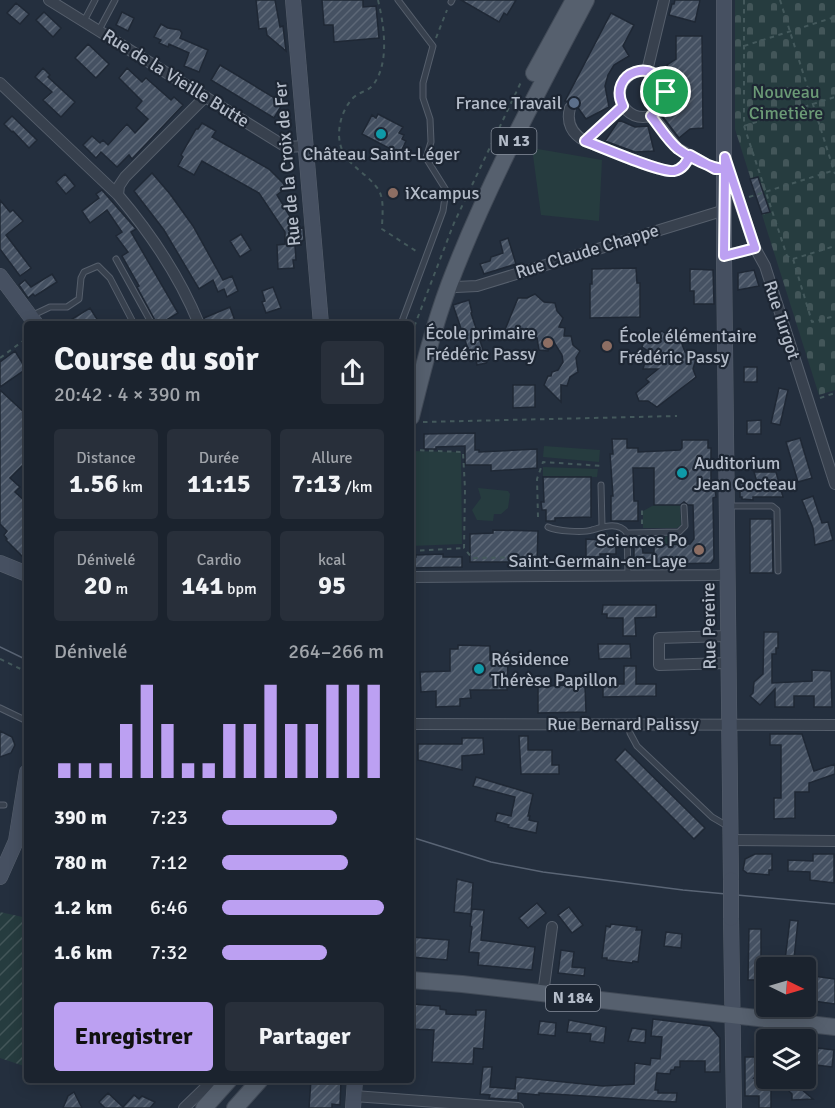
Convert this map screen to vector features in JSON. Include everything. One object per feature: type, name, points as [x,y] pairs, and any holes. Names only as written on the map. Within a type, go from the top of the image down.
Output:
[{"type":"main road","name":"N 13","points":[[414,365],[424,327],[452,250],[528,85],[574,0]]},
{"type":"main road","name":"N 13","points":[[416,420],[422,370],[449,285],[487,196],[531,104],[586,0]]},
{"type":"main road","name":"N 184","points":[[414,980],[835,1027]]},
{"type":"main road","points":[[204,1108],[226,1083]]},
{"type":"main road","points":[[217,1108],[238,1083]]},
{"type":"main road","points":[[225,1108],[245,1083]]},
{"type":"main road","points":[[235,1108],[257,1083]]},
{"type":"street","name":"Rue de la Vieille Butte","points":[[49,0],[286,147],[304,147]]},
{"type":"street","name":"Rue de la Croix de Fer","points":[[293,0],[321,321]]},
{"type":"street","points":[[647,71],[664,0]]},
{"type":"street","name":"Rue Pereire","points":[[724,0],[724,256],[734,1108]]},
{"type":"street","points":[[647,71],[660,79],[666,92],[662,106],[651,116],[638,117],[628,112],[623,106],[619,92],[624,80],[635,72],[647,71]]},
{"type":"street","points":[[0,83],[118,195],[149,232],[175,274],[198,321]]},
{"type":"street","points":[[118,195],[119,186],[125,177],[205,98]]},
{"type":"street","points":[[585,141],[623,106]]},
{"type":"street","points":[[570,108],[568,121],[571,129],[585,141],[665,171],[680,169],[690,155]]},
{"type":"street","points":[[651,116],[677,148],[715,169],[725,163]]},
{"type":"street","name":"Rue Turgot","points":[[725,163],[755,248],[765,266],[835,484]]},
{"type":"street","name":"Rue Claude Chappe","points":[[449,285],[477,286],[555,260],[725,210]]},
{"type":"street","points":[[724,256],[755,248]]},
{"type":"street","points":[[0,276],[33,320]]},
{"type":"street","points":[[0,563],[24,573]]},
{"type":"street","points":[[414,577],[718,575],[728,573]]},
{"type":"street","points":[[728,636],[659,638],[659,665],[728,663]]},
{"type":"street","name":"Rue Bernard Palissy","points":[[414,724],[835,725]]},
{"type":"street","points":[[0,877],[13,851],[24,804]]},
{"type":"street","points":[[730,834],[835,841]]},
{"type":"street","points":[[543,994],[552,927]]},
{"type":"street","points":[[184,1108],[210,1083]]},
{"type":"street","points":[[355,1083],[354,1102],[518,1108]]},
{"type":"lane","points":[[84,21],[95,0]]},
{"type":"lane","points":[[99,30],[115,0]]},
{"type":"lane","points":[[398,0],[433,46],[423,83],[423,98],[430,119],[431,142],[426,158],[446,190],[443,211],[402,321]]},
{"type":"lane","points":[[116,259],[150,321]]},
{"type":"lane","points":[[33,320],[50,307],[67,307],[79,299],[81,278],[84,272],[98,266],[110,278],[132,321]]},
{"type":"lane","points":[[601,485],[604,526]]},
{"type":"lane","points":[[727,506],[772,506],[777,510],[778,571]]},
{"type":"lane","points":[[627,533],[679,532],[685,526],[684,507]]},
{"type":"lane","points":[[548,527],[554,530],[592,530],[597,526],[622,527],[627,533],[628,575]]},
{"type":"lane","points":[[0,708],[24,720]]},
{"type":"lane","points":[[629,725],[630,733],[637,746],[730,834]]},
{"type":"path","points":[[378,0],[384,45],[381,72],[372,87],[354,97],[343,112],[339,135],[343,154],[379,190],[383,207],[382,230],[426,256]]},
{"type":"path","points":[[744,0],[744,126],[787,256],[793,259],[835,246]]},
{"type":"path","points":[[739,201],[835,172],[780,0]]},
{"type":"path","points":[[433,46],[451,1]]},
{"type":"path","points":[[744,46],[835,17]]},
{"type":"path","points":[[414,327],[454,223],[522,80]]},
{"type":"path","points":[[744,126],[835,97]]},
{"type":"path","points":[[793,259],[812,322],[835,316]]},
{"type":"path","points":[[0,358],[24,340]]},
{"type":"path","points":[[808,402],[835,393]]},
{"type":"path","points":[[416,420],[677,416]]},
{"type":"path","points":[[452,450],[453,444]]},
{"type":"path","points":[[414,450],[444,448],[463,452],[465,548],[472,558],[538,557]]},
{"type":"path","points":[[538,517],[537,479],[543,462],[603,466]]},
{"type":"path","points":[[642,506],[642,532]]},
{"type":"path","points":[[604,526],[608,539],[622,542]]},
{"type":"path","points":[[414,551],[465,548]]},
{"type":"path","points":[[0,659],[24,671]]},
{"type":"green space","name":"Nouveau Cimetière","points":[[735,0],[835,0],[835,390],[819,395],[735,129]]},
{"type":"green space","points":[[532,148],[602,160],[599,221],[541,215]]},
{"type":"green space","points":[[544,446],[600,450],[599,462],[543,457]]},
{"type":"green space","points":[[414,451],[461,452],[462,544],[414,546]]},
{"type":"green space","points":[[543,467],[598,469],[597,477],[543,476]]},
{"type":"green space","points":[[478,488],[508,491],[510,494],[508,508],[501,514],[494,514],[493,521],[477,520],[472,510],[481,498]]},
{"type":"green space","points":[[654,505],[680,505],[681,525],[677,528],[643,528],[643,511]]},
{"type":"green space","points":[[682,536],[686,539],[686,544],[637,544],[638,538],[642,537]]},
{"type":"green space","points":[[0,912],[24,917],[24,1066],[0,1058]]},
{"type":"building","points":[[256,0],[275,0],[280,27],[283,26],[286,51],[267,35],[266,28],[259,29]]},
{"type":"building","points":[[322,0],[363,0],[363,7],[376,6],[379,38],[334,42],[333,25],[324,25]]},
{"type":"building","points":[[461,0],[516,0],[507,15],[504,13],[499,22]]},
{"type":"building","points":[[675,0],[700,0],[695,22],[669,15]]},
{"type":"building","points":[[16,3],[29,14],[20,24],[7,13]]},
{"type":"building","points":[[44,12],[61,28],[53,37],[36,20]]},
{"type":"building","points":[[122,12],[134,18],[128,31],[116,25]]},
{"type":"building","points":[[611,13],[634,25],[623,46],[629,56],[614,65],[608,75],[605,86],[609,107],[586,119],[574,102],[565,101]]},
{"type":"building","points":[[161,24],[180,30],[182,33],[180,38],[208,50],[199,72],[184,66],[189,53],[169,44],[168,47],[159,43],[161,40],[154,37]]},
{"type":"building","points":[[676,36],[702,36],[703,128],[690,129],[679,138],[663,117],[675,104],[677,75],[672,75],[667,65],[676,59]]},
{"type":"building","points":[[88,44],[109,64],[96,78],[75,58]]},
{"type":"building","points":[[220,65],[283,103],[274,118],[211,80]]},
{"type":"building","points":[[43,68],[50,75],[48,77],[75,102],[61,117],[43,100],[52,92],[35,77]]},
{"type":"building","points":[[127,68],[142,82],[146,78],[171,100],[174,97],[183,105],[132,159],[129,155],[117,167],[101,152],[96,158],[83,145],[92,136],[100,143],[103,140],[108,145],[127,124],[135,133],[148,119],[136,108],[142,101],[119,78]]},
{"type":"building","name":"Château Saint-Léger","points":[[378,114],[403,127],[399,133],[404,135],[402,139],[406,141],[400,154],[362,134],[372,115],[376,118]]},
{"type":"building","points":[[12,116],[37,140],[29,148],[4,124]]},
{"type":"building","points":[[619,120],[635,127],[648,126],[654,151],[635,152],[605,141]]},
{"type":"building","points":[[202,123],[216,131],[212,137],[269,169],[283,183],[286,188],[277,195],[298,230],[303,227],[304,240],[295,245],[294,268],[278,269],[277,245],[285,244],[285,232],[259,193],[202,161],[194,175],[178,166],[183,157],[181,155]]},
{"type":"building","points":[[152,173],[193,226],[223,280],[232,276],[238,291],[227,297],[224,289],[218,292],[213,280],[199,289],[164,230],[134,191]]},
{"type":"building","points":[[65,174],[75,186],[66,194],[56,182]]},
{"type":"building","points":[[758,177],[770,212],[762,214],[750,179]]},
{"type":"building","points":[[102,190],[136,229],[131,232],[178,313],[165,321],[155,321],[122,256],[128,252],[116,236],[122,232],[107,210],[90,223],[82,211],[99,198],[96,194]]},
{"type":"building","points":[[0,200],[10,212],[13,210],[23,221],[6,235],[31,268],[20,276],[0,249]]},
{"type":"building","points":[[241,234],[251,250],[240,257],[230,241]]},
{"type":"building","points":[[508,238],[516,264],[484,274],[480,264],[503,253],[500,241]]},
{"type":"building","points":[[636,268],[637,283],[640,283],[640,317],[590,318],[592,269]]},
{"type":"building","points":[[690,269],[713,270],[714,304],[694,304],[694,291],[690,291]]},
{"type":"building","points":[[754,270],[759,286],[738,290],[738,273]]},
{"type":"building","points":[[52,274],[57,282],[35,296],[33,294],[28,298],[19,285],[25,280],[31,287]]},
{"type":"building","points":[[273,287],[281,308],[266,313],[262,302],[265,301],[262,291]]},
{"type":"building","name":"École primaire Frédéric Passy","points":[[535,294],[544,302],[555,303],[557,311],[563,318],[559,327],[565,328],[564,336],[571,336],[573,345],[580,351],[576,358],[578,372],[570,377],[567,386],[561,385],[561,402],[544,385],[548,376],[558,370],[563,362],[562,355],[552,339],[548,351],[539,350],[537,338],[522,331],[511,338],[504,332],[518,298],[527,298]]},
{"type":"building","points":[[469,300],[487,362],[477,365],[476,360],[472,361],[453,305]]},
{"type":"building","points":[[230,307],[235,321],[205,321],[204,318]]},
{"type":"building","points":[[90,308],[98,321],[69,321]]},
{"type":"building","points":[[662,331],[669,336],[679,336],[685,352],[696,359],[693,369],[696,377],[657,407],[648,401],[639,401],[636,393],[649,382],[646,379],[658,369],[643,369],[648,351],[642,347],[645,337],[654,337]]},
{"type":"building","points":[[15,351],[24,366],[24,370],[0,387],[0,362]]},
{"type":"building","points":[[744,367],[757,367],[757,382],[744,382]]},
{"type":"building","points":[[513,385],[535,385],[535,407],[513,408]]},
{"type":"building","points":[[779,388],[788,390],[780,425],[771,423]]},
{"type":"building","points":[[0,390],[24,412],[24,464],[10,478],[20,487],[15,492],[24,500],[24,558],[6,540],[4,535],[7,531],[0,524]]},
{"type":"building","points":[[761,420],[761,434],[747,434],[747,421]]},
{"type":"building","points":[[475,433],[475,450],[479,452],[537,449],[537,468],[491,471],[491,465],[465,465],[465,446],[424,449],[424,434]]},
{"type":"building","points":[[800,438],[812,478],[798,482],[786,442]]},
{"type":"building","points":[[612,439],[627,439],[627,448],[638,448],[638,452],[680,450],[682,440],[708,440],[708,448],[711,448],[711,485],[715,487],[716,497],[713,498],[714,559],[711,563],[634,565],[634,544],[642,544],[643,553],[654,553],[654,545],[690,544],[694,539],[693,505],[684,502],[680,505],[654,505],[654,468],[633,468],[634,501],[638,501],[638,521],[611,521],[611,496],[613,496],[610,454],[613,454]]},
{"type":"building","points":[[754,472],[776,472],[783,497],[742,499],[740,482],[757,482]]},
{"type":"building","points":[[543,477],[591,477],[591,517],[555,518],[555,521],[546,521],[546,510],[542,510],[541,502],[544,502]]},
{"type":"building","points":[[813,496],[822,523],[828,522],[833,540],[815,545],[813,528],[802,500]]},
{"type":"building","points":[[750,519],[772,519],[773,573],[750,573]]},
{"type":"building","points":[[493,530],[538,531],[537,562],[470,562],[470,534],[493,533]]},
{"type":"building","points":[[586,539],[616,542],[616,554],[586,557]]},
{"type":"building","points":[[443,554],[443,557],[462,557],[462,567],[414,568],[416,555]]},
{"type":"building","points":[[603,605],[656,605],[656,617],[635,618],[636,636],[623,636],[623,618],[607,618],[607,614],[602,614]]},
{"type":"building","points":[[764,632],[778,632],[778,648],[776,648],[776,654],[772,654],[772,683],[812,681],[812,670],[831,671],[832,707],[814,707],[814,696],[794,696],[794,707],[775,707],[775,689],[760,705],[750,696],[753,693],[754,682],[763,674]]},
{"type":"building","points":[[598,644],[630,644],[631,658],[599,659]]},
{"type":"building","points":[[458,645],[490,646],[490,660],[508,660],[507,690],[470,690],[471,698],[460,699],[460,706],[436,707],[436,691],[421,692],[420,672],[450,671],[450,649],[458,649]]},
{"type":"building","points":[[624,666],[636,666],[636,684],[656,684],[656,696],[603,697],[603,684],[624,684]]},
{"type":"building","points":[[585,686],[586,712],[538,713],[538,687]]},
{"type":"building","points":[[0,731],[12,737],[15,745],[11,753],[0,757]]},
{"type":"building","points":[[770,734],[802,734],[814,771],[835,764],[835,774],[809,783],[809,792],[795,792],[795,818],[774,819],[774,798],[781,798],[781,745],[770,745]]},
{"type":"building","points":[[519,736],[528,736],[528,750],[552,750],[552,765],[559,765],[559,774],[521,774]]},
{"type":"building","points":[[462,738],[483,738],[484,754],[462,756],[462,770],[418,760],[418,744],[462,744]]},
{"type":"building","points":[[625,749],[705,828],[694,839],[615,760]]},
{"type":"building","points":[[476,777],[533,794],[528,816],[530,816],[529,820],[538,822],[536,833],[508,827],[509,825],[495,821],[497,813],[511,816],[515,797],[473,786]]},
{"type":"building","points":[[755,854],[772,854],[772,870],[769,870],[769,875],[747,873],[743,870],[745,859]]},
{"type":"building","points":[[813,854],[834,854],[834,883],[810,880],[810,872],[788,871],[788,860],[813,861]]},
{"type":"building","points":[[457,879],[473,883],[471,914],[454,912]]},
{"type":"building","points":[[537,903],[546,913],[528,928],[519,918]]},
{"type":"building","points":[[569,907],[583,925],[572,933],[558,915]]},
{"type":"building","points":[[472,909],[484,910],[481,940],[535,947],[532,970],[478,965],[479,953],[469,952]]},
{"type":"building","points":[[790,920],[798,921],[794,957],[785,957]]},
{"type":"building","points":[[611,924],[637,927],[636,930],[642,930],[638,962],[602,958],[606,926],[610,927]]},
{"type":"building","points":[[749,929],[761,929],[761,957],[756,957],[756,980],[748,980]]},
{"type":"building","points":[[666,932],[682,934],[681,948],[664,946]]},
{"type":"building","points":[[414,937],[449,940],[447,960],[414,957]]},
{"type":"building","points":[[561,950],[574,952],[572,967],[585,968],[584,976],[558,973]]},
{"type":"building","points":[[816,976],[835,979],[835,1004],[816,1001]]},
{"type":"building","points":[[414,1004],[440,1006],[440,1009],[446,1010],[446,1014],[476,1015],[476,1010],[486,1010],[483,1049],[474,1048],[473,1064],[432,1062],[434,1030],[414,1029]]},
{"type":"building","points":[[653,1019],[710,1026],[720,1038],[720,1072],[705,1072],[705,1061],[680,1061],[680,1067],[675,1067],[670,1074],[657,1073],[655,1090],[658,1090],[658,1093],[677,1093],[676,1102],[539,1093],[539,1095],[518,1093],[518,1100],[489,1098],[490,1095],[480,1094],[483,1067],[492,1067],[490,1087],[515,1089],[516,1077],[603,1086],[634,1084],[635,1063],[650,1065],[651,1058],[660,1059],[662,1037],[651,1036]]},
{"type":"building","points":[[569,1020],[606,1027],[604,1043],[590,1041],[591,1034],[567,1032]]},
{"type":"building","points":[[540,1021],[556,1023],[555,1036],[538,1034]]},
{"type":"building","points":[[632,1028],[646,1030],[645,1043],[628,1041]]},
{"type":"building","points":[[818,1048],[834,1050],[832,1067],[816,1065]]},
{"type":"building","points":[[745,1057],[756,1057],[756,1076],[754,1078],[756,1078],[756,1089],[771,1089],[771,1108],[759,1108],[759,1096],[745,1096]]},
{"type":"building","points":[[311,1083],[341,1083],[340,1105],[332,1104],[332,1108],[309,1108]]},
{"type":"building","points":[[787,1089],[801,1089],[813,1099],[792,1100],[792,1094]]},
{"type":"building","points":[[74,1092],[82,1108],[63,1108],[68,1096]]},
{"type":"building","points":[[108,1093],[123,1107],[134,1095],[139,1099],[142,1096],[155,1102],[150,1108],[105,1108],[99,1102]]},
{"type":"tram line","points":[[0,647],[24,659]]},
{"type":"tram line","points":[[414,838],[491,862],[543,872],[683,890],[835,904]]},
{"type":"place","name":"France Travail","points":[[574,103]]},
{"type":"place","name":"Château Saint-Léger","points":[[381,134]]},
{"type":"place","name":"iXcampus","points":[[393,193]]},
{"type":"place","name":"École primaire Frédéric Passy","points":[[548,343]]},
{"type":"place","name":"École élémentaire Frédéric Passy","points":[[607,346]]},
{"type":"place","name":"Auditorium Jean Cocteau","points":[[682,473]]},
{"type":"place","name":"Sciences Po Saint-Germain-en-Laye","points":[[699,550]]},
{"type":"place","name":"Résidence Thérèse Papillon","points":[[479,669]]},
{"type":"route","points":[[666,92],[662,81],[653,73],[643,70],[632,73],[626,77],[620,88],[620,99],[623,106],[585,141],[665,171],[680,169],[690,155],[715,169],[725,169],[725,157],[755,248],[724,256],[725,169],[715,169],[690,155],[677,148],[651,116],[662,106],[666,92]]}]
